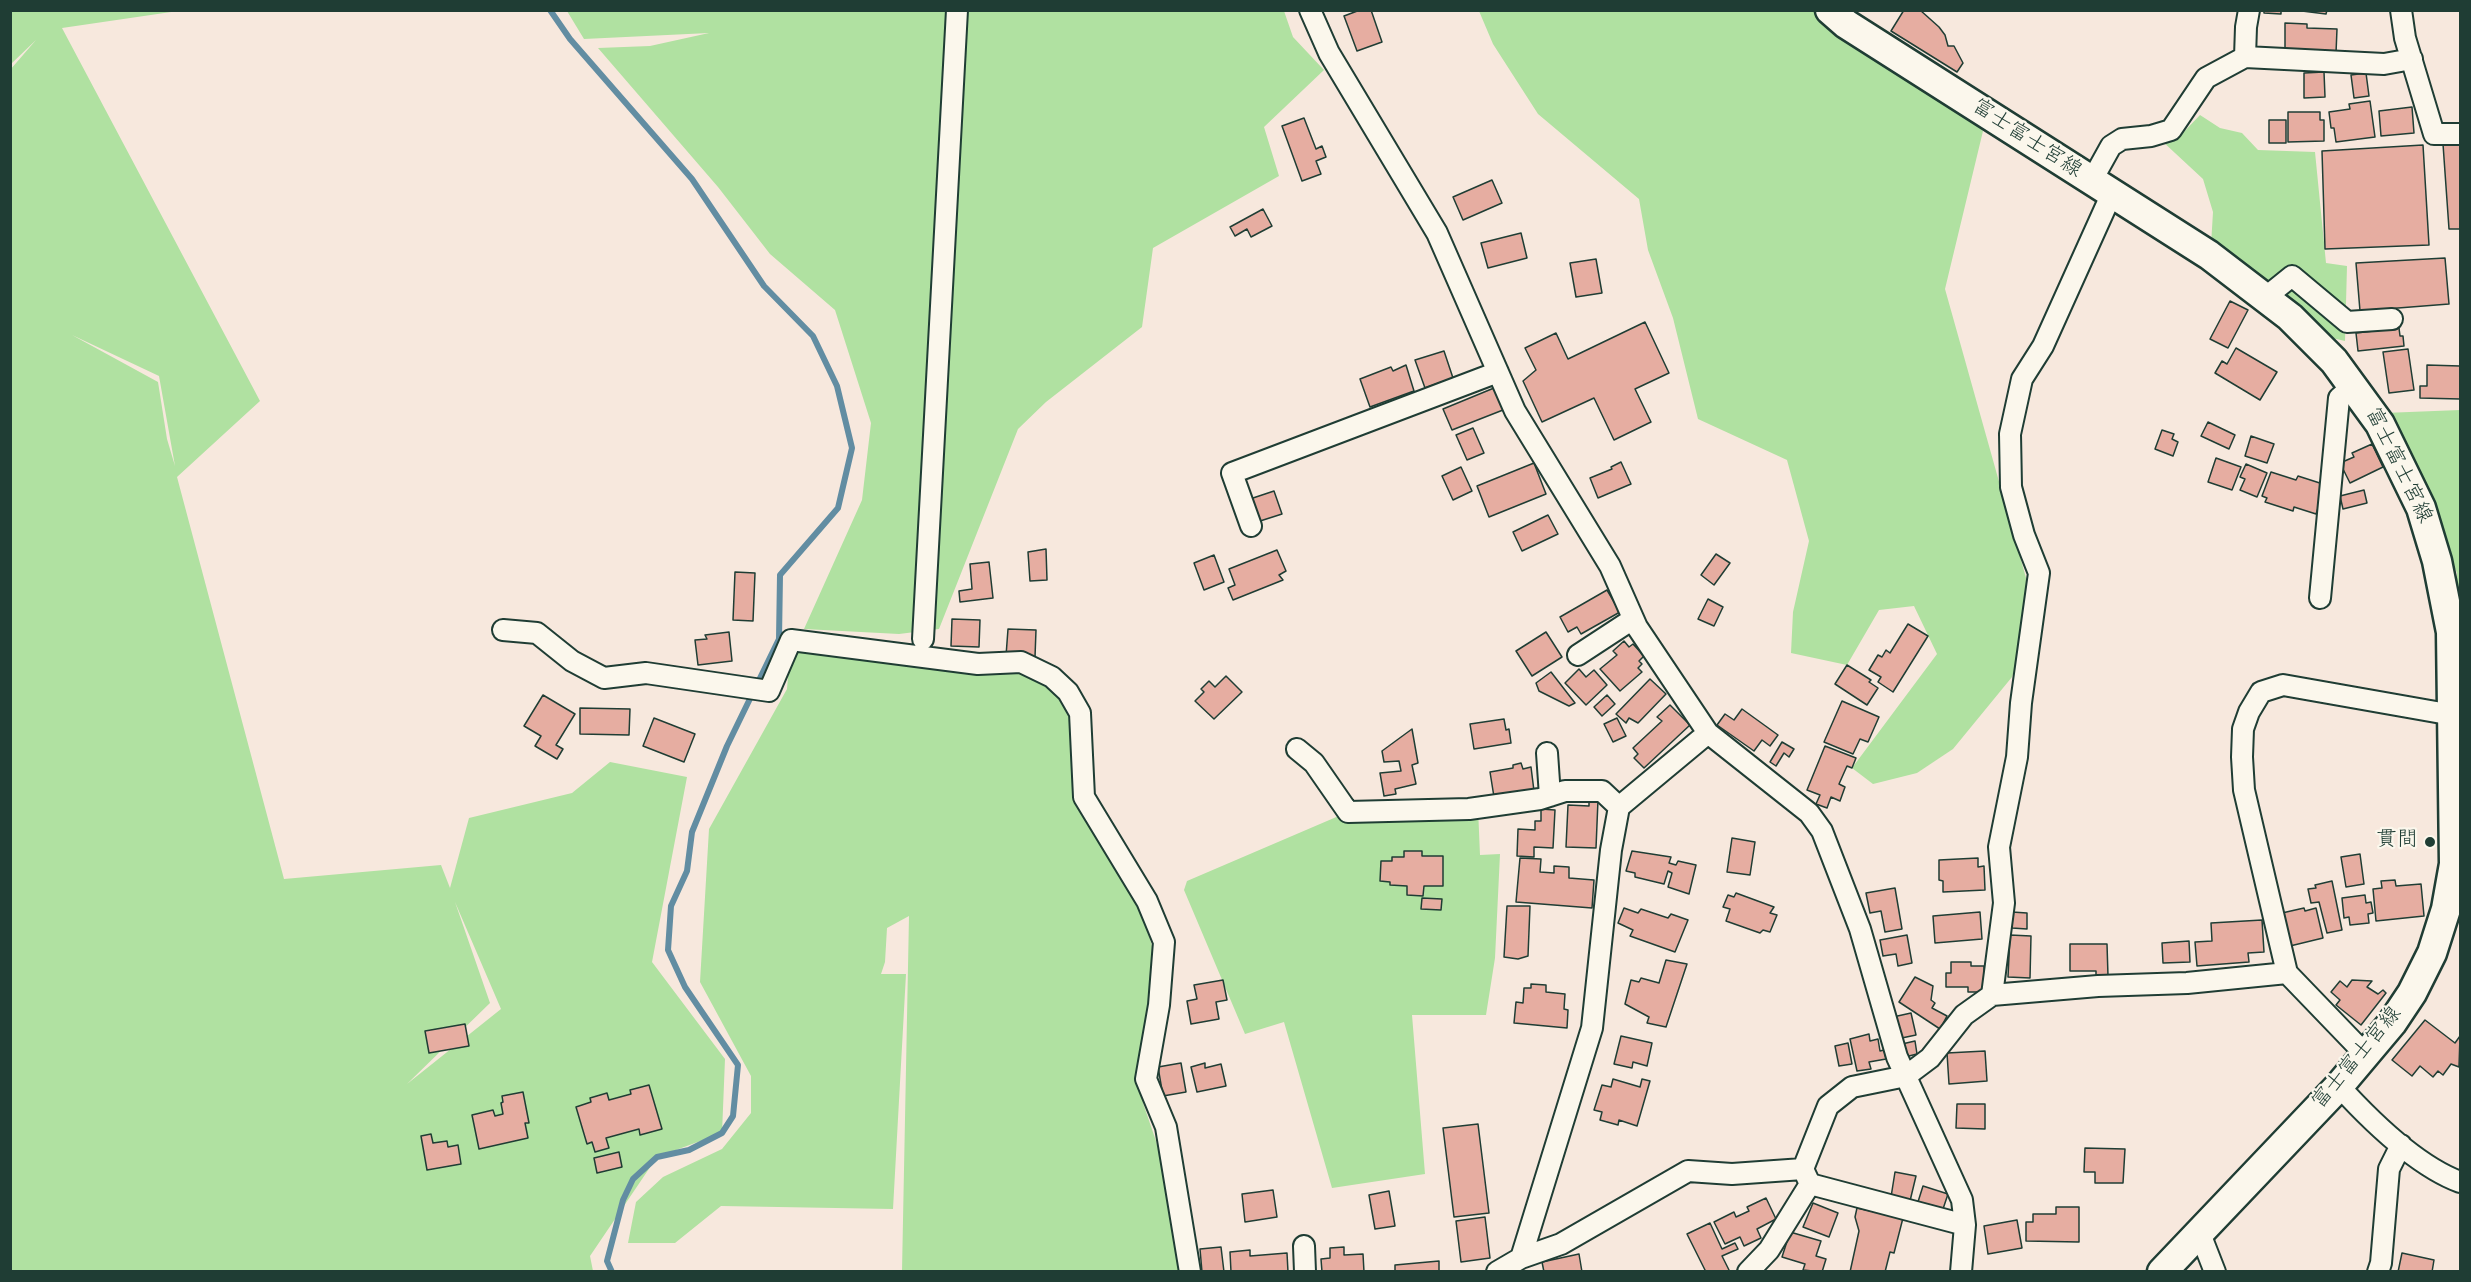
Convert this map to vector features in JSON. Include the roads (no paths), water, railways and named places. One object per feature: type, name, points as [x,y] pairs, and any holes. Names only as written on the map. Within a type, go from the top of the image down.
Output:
[{"type":"main road","name":"富士富士宮線","points":[[1830,10],[1846,24],[2209,255],[2290,316],[2334,361],[2354,385],[2380,424],[2421,508],[2437,561],[2451,632],[2457,863],[2432,953],[2412,993],[2392,1023],[2339,1086],[2162,1272]]},
{"type":"street","points":[[923,639],[957,10]]},
{"type":"street","points":[[1310,10],[1329,54],[1437,233],[1515,411],[1610,566],[1633,619],[1708,733],[1809,813],[1822,831],[1860,929],[1897,1057],[1962,1200],[1965,1225],[1961,1272]]},
{"type":"street","points":[[2246,57],[2246,27],[2249,10]]},
{"type":"street","points":[[2401,10],[2412,59],[2434,134],[2460,134]]},
{"type":"street","points":[[1992,995],[2004,903],[1999,847],[2017,757],[2021,703],[2039,573],[2024,535],[2011,488],[2010,434],[2022,379],[2043,346],[2102,187],[2111,146],[2122,139],[2151,136],[2171,130],[2206,78],[2246,57],[2384,64],[2412,59]]},
{"type":"street","points":[[2266,297],[2292,276],[2347,322],[2392,319]]},
{"type":"street","points":[[1251,526],[1233,473],[1498,372]]},
{"type":"street","points":[[2320,598],[2339,398],[2354,385]]},
{"type":"street","points":[[1578,655],[1633,619]]},
{"type":"street","points":[[503,630],[537,633],[572,661],[604,678],[646,673],[769,691],[791,640],[978,664],[1021,662],[1052,677],[1068,692],[1080,713],[1084,797],[1147,901],[1164,942],[1160,1005],[1146,1079],[1166,1127],[1190,1272]]},
{"type":"street","points":[[2365,1054],[2287,973],[2243,779],[2241,757],[2243,729],[2249,712],[2261,692],[2283,685],[2453,715]]},
{"type":"street","points":[[1521,1258],[1592,1028],[1611,850],[1619,807],[1708,733]]},
{"type":"street","points":[[1297,749],[1314,764],[1348,812],[1469,809],[1550,796],[1565,791],[1602,791],[1619,807]]},
{"type":"street","points":[[1547,753],[1550,796]]},
{"type":"street","points":[[1748,1272],[1769,1250],[1807,1177],[1828,1106],[1852,1087],[1906,1076],[1930,1058],[1964,1015],[1992,995],[2098,986],[2187,983],[2287,973]]},
{"type":"street","points":[[2339,1086],[2367,1116],[2401,1145],[2460,1182]]},
{"type":"street","points":[[2378,1272],[2381,1263],[2389,1169],[2401,1145]]},
{"type":"street","points":[[1497,1272],[1521,1258],[1561,1244],[1688,1172],[1807,1177],[1965,1225]]},
{"type":"street","points":[[2199,1231],[2215,1272]]},
{"type":"street","points":[[1304,1246],[1305,1272]]},
{"type":"waterway","points":[[550,10],[570,39],[692,179],[764,286],[813,336],[837,386],[852,448],[838,508],[780,575],[779,639],[727,746],[692,832],[687,871],[671,906],[668,950],[685,987],[738,1065],[733,1116],[722,1133],[689,1150],[657,1157],[633,1179],[623,1200],[607,1261],[612,1272]]},
{"type":"place","name":"貫間","points":[[2430,842]]}]
